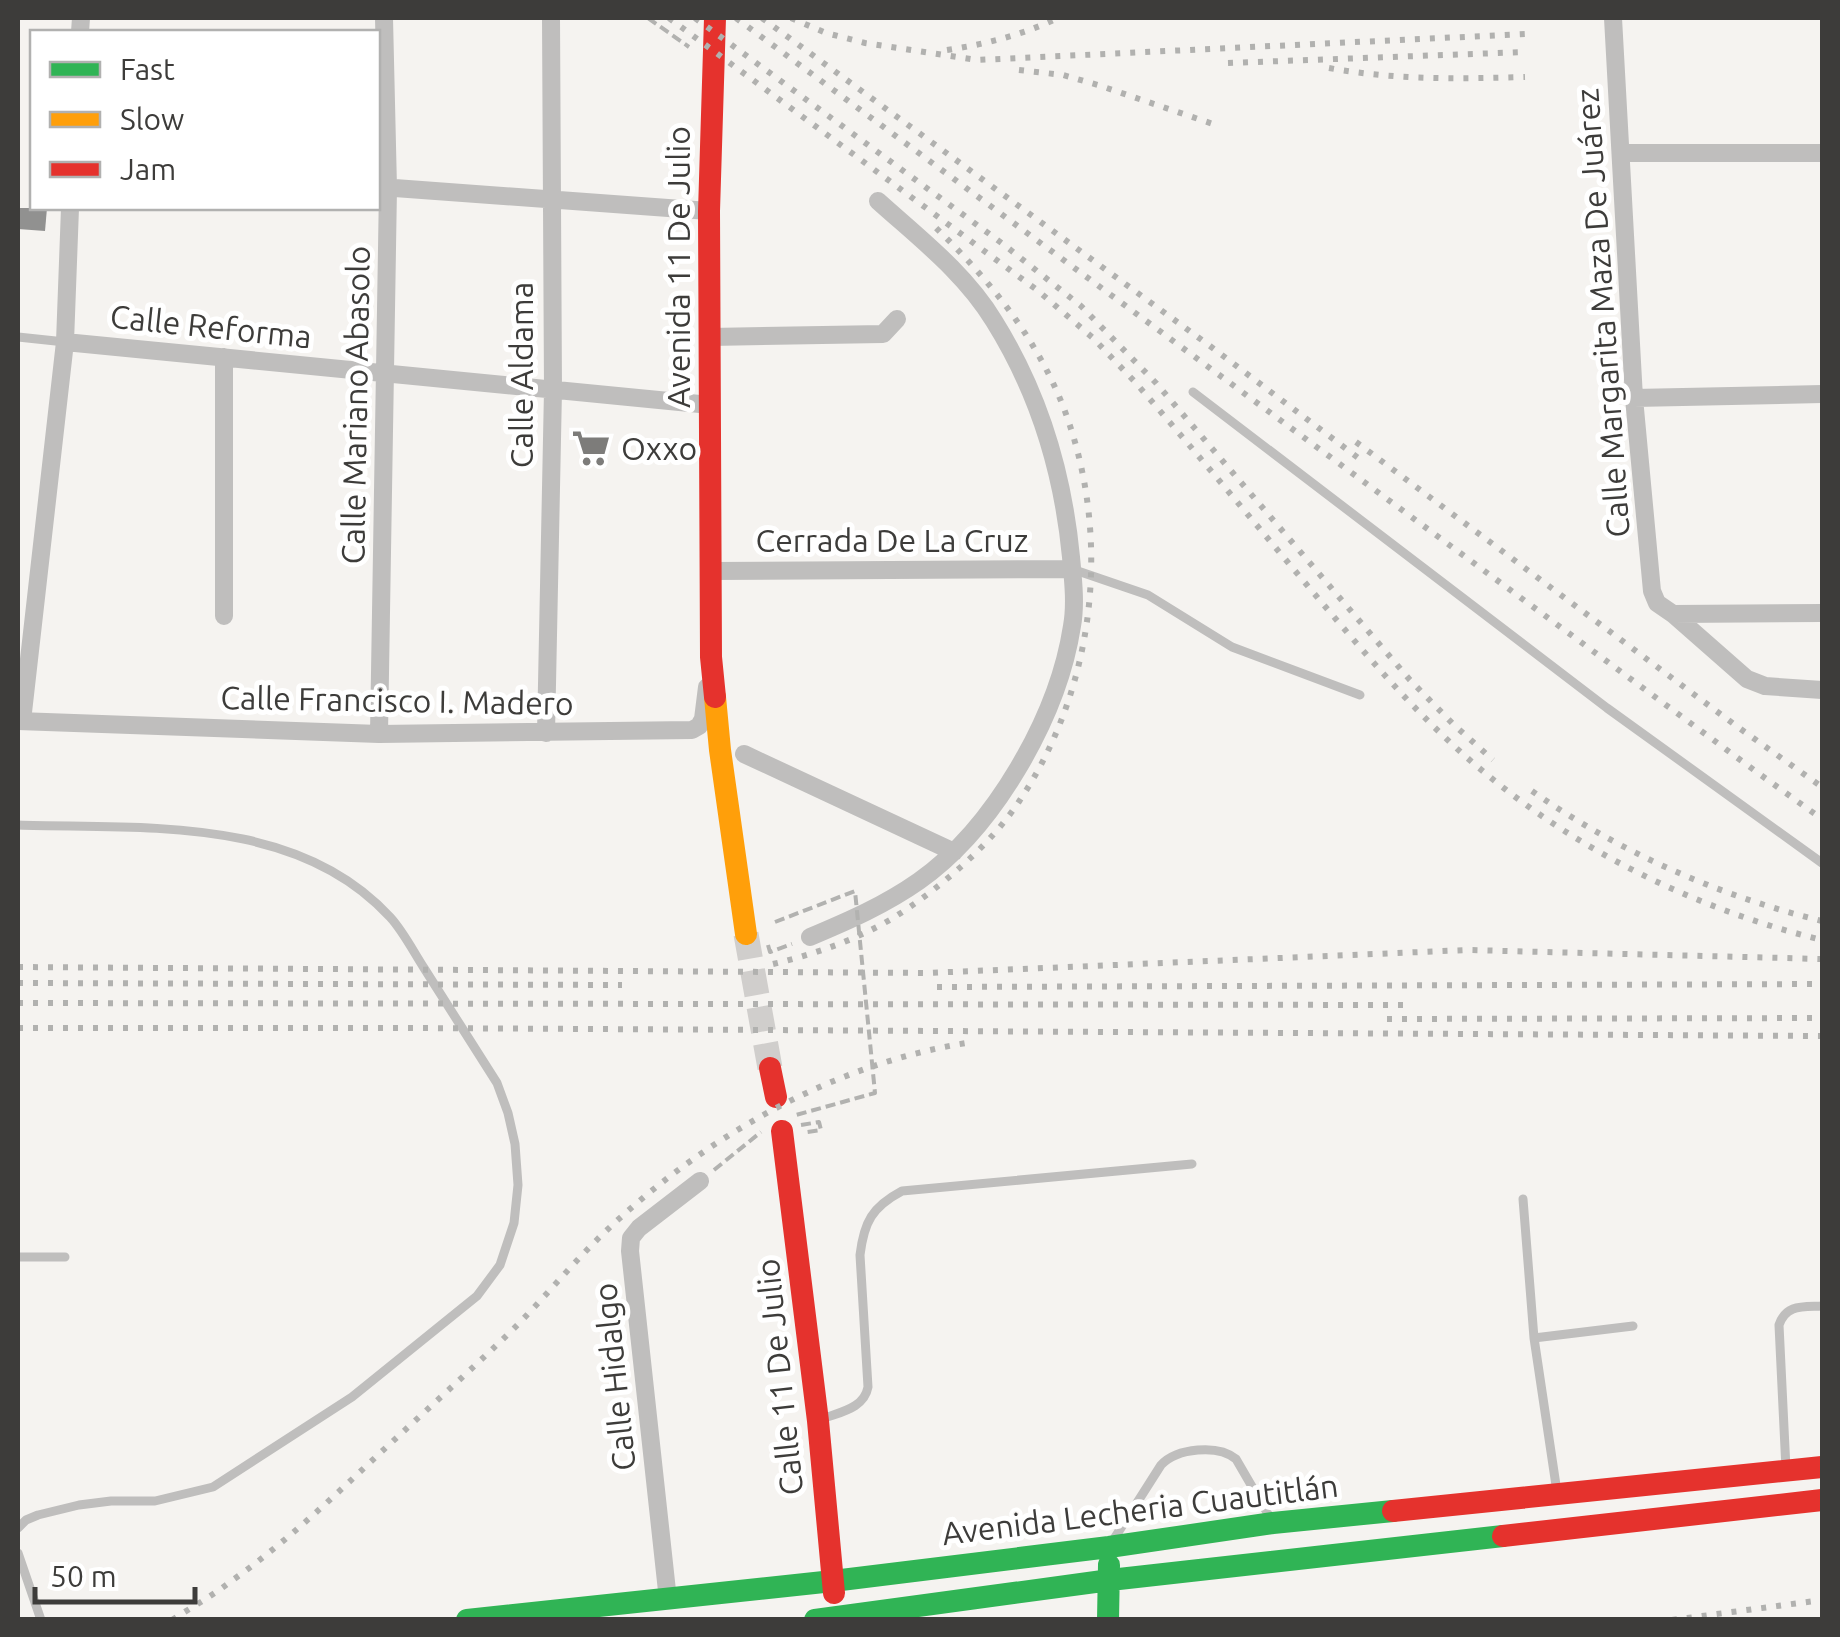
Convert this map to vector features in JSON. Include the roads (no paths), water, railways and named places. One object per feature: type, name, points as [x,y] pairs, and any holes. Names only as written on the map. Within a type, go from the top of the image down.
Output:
[{"type":"main road","name":"Avenida 11 De Julio","points":[[715,18],[709,212],[711,657],[746,934]]},
{"type":"main road","points":[[770,1068],[776,1097]]},
{"type":"main road","name":"Calle 11 De Julio","points":[[789,1123],[833,1581],[826,1618]]},
{"type":"main road","name":"Avenida Lecheria Cuautitlán","points":[[466,1620],[546,1616],[1273,1524],[1822,1466]]},
{"type":"main road","name":"Avenida Lecheria Cuautitlán","points":[[826,1618],[1110,1580],[1822,1500]]},
{"type":"main road","points":[[1108,1620],[1109,1547]]},
{"type":"street","name":"Calle Mariano Abasolo","points":[[379,734],[387,373],[384,18]]},
{"type":"street","name":"Calle Aldama","points":[[546,732],[553,390],[551,18]]},
{"type":"street","name":"Calle Margarita Maza De Juárez","points":[[1613,18],[1634,398],[1652,591],[1665,608]]},
{"type":"street","points":[[1621,153],[1822,153]]},
{"type":"street","points":[[383,187],[709,212]]},
{"type":"street","points":[[810,936],[873,910],[920,881],[954,852],[989,813],[1017,772],[1045,712],[1072,625],[1066,508],[1054,458],[1024,373],[992,318],[948,262],[878,202]]},
{"type":"street","points":[[19,722],[65,342],[70,210]]},
{"type":"street","points":[[710,337],[883,334],[897,319]]},
{"type":"street","name":"Calle Reforma","points":[[65,342],[710,405]]},
{"type":"street","points":[[224,358],[224,616]]},
{"type":"street","points":[[1634,398],[1822,394]]},
{"type":"street","name":"Cerrada De La Cruz","points":[[711,571],[1072,569]]},
{"type":"street","points":[[1665,608],[1822,613]]},
{"type":"street","points":[[1665,608],[1747,680],[1765,686],[1822,690]]},
{"type":"street","name":"Calle Francisco I. Madero","points":[[19,722],[379,734],[692,730],[703,719],[711,657]]},
{"type":"street","points":[[744,754],[954,852]]},
{"type":"street","name":"Calle Hidalgo","points":[[668,1600],[630,1250],[631,1238],[639,1228],[700,1181]]},
{"type":"lane","points":[[18,337],[65,342]]},
{"type":"lane","points":[[1193,392],[1607,708],[1822,863]]},
{"type":"lane","points":[[1072,569],[1148,595],[1232,647],[1360,695]]},
{"type":"lane","points":[[18,825],[189,830],[235,836],[315,862],[357,886],[392,919],[497,1084],[515,1144],[518,1186],[514,1223],[500,1265],[477,1296],[352,1397],[213,1486],[155,1501],[79,1505],[38,1515],[18,1528]]},
{"type":"lane","points":[[818,1421],[860,1404],[866,1396],[862,1234],[871,1214],[884,1200],[902,1191],[1192,1164]]},
{"type":"lane","points":[[1523,1199],[1534,1338],[1557,1494]]},
{"type":"lane","points":[[18,1257],[65,1257]]},
{"type":"lane","points":[[1786,1471],[1780,1325],[1783,1314],[1791,1308],[1822,1306]]},
{"type":"lane","points":[[1534,1338],[1632,1326]]},
{"type":"lane","points":[[1109,1547],[1161,1465],[1181,1453],[1219,1450],[1236,1458],[1273,1524]]},
{"type":"lane","points":[[18,1553],[40,1620]]},
{"type":"tunnel","points":[[746,934],[770,1068]]},
{"type":"railway","points":[[669,18],[1037,290],[1093,338],[1135,382],[1375,665],[1490,777],[1566,832],[1647,877],[1733,913],[1822,940]]},
{"type":"railway","points":[[695,18],[1003,244],[1081,306],[1156,383],[1410,680],[1493,760]]},
{"type":"railway","points":[[736,18],[1822,819]]},
{"type":"railway","points":[[762,18],[1365,463]]},
{"type":"railway","points":[[791,18],[826,33],[865,43],[977,60],[1526,34]]},
{"type":"railway","points":[[947,50],[1004,38],[1058,18]]},
{"type":"railway","points":[[1228,63],[1526,52]]},
{"type":"railway","points":[[1329,68],[1403,77],[1525,77]]},
{"type":"railway","points":[[1019,70],[1063,75],[1213,124]]},
{"type":"railway","points":[[773,964],[835,946],[879,926],[928,894],[979,850],[1020,800],[1046,755],[1081,657],[1089,606],[1087,502],[1077,451],[1061,401],[1022,329],[971,264],[933,225]]},
{"type":"railway","points":[[1356,442],[1822,787]]},
{"type":"railway","points":[[1532,791],[1600,834],[1671,870],[1745,899],[1822,921]]},
{"type":"railway","points":[[18,967],[927,973],[1468,950],[1822,959]]},
{"type":"railway","points":[[18,983],[622,985]]},
{"type":"railway","points":[[937,987],[1822,984]]},
{"type":"railway","points":[[18,1003],[1407,1005]]},
{"type":"railway","points":[[1387,1019],[1822,1018]]},
{"type":"railway","points":[[18,1028],[1822,1036]]},
{"type":"railway","points":[[172,1620],[216,1592],[307,1521],[502,1340],[607,1230],[687,1164],[730,1134],[823,1085],[922,1052],[973,1042]]},
{"type":"railway","points":[[1672,1620],[1822,1600]]},
{"type":"place","name":"Oxxo","points":[[591,448]]}]
